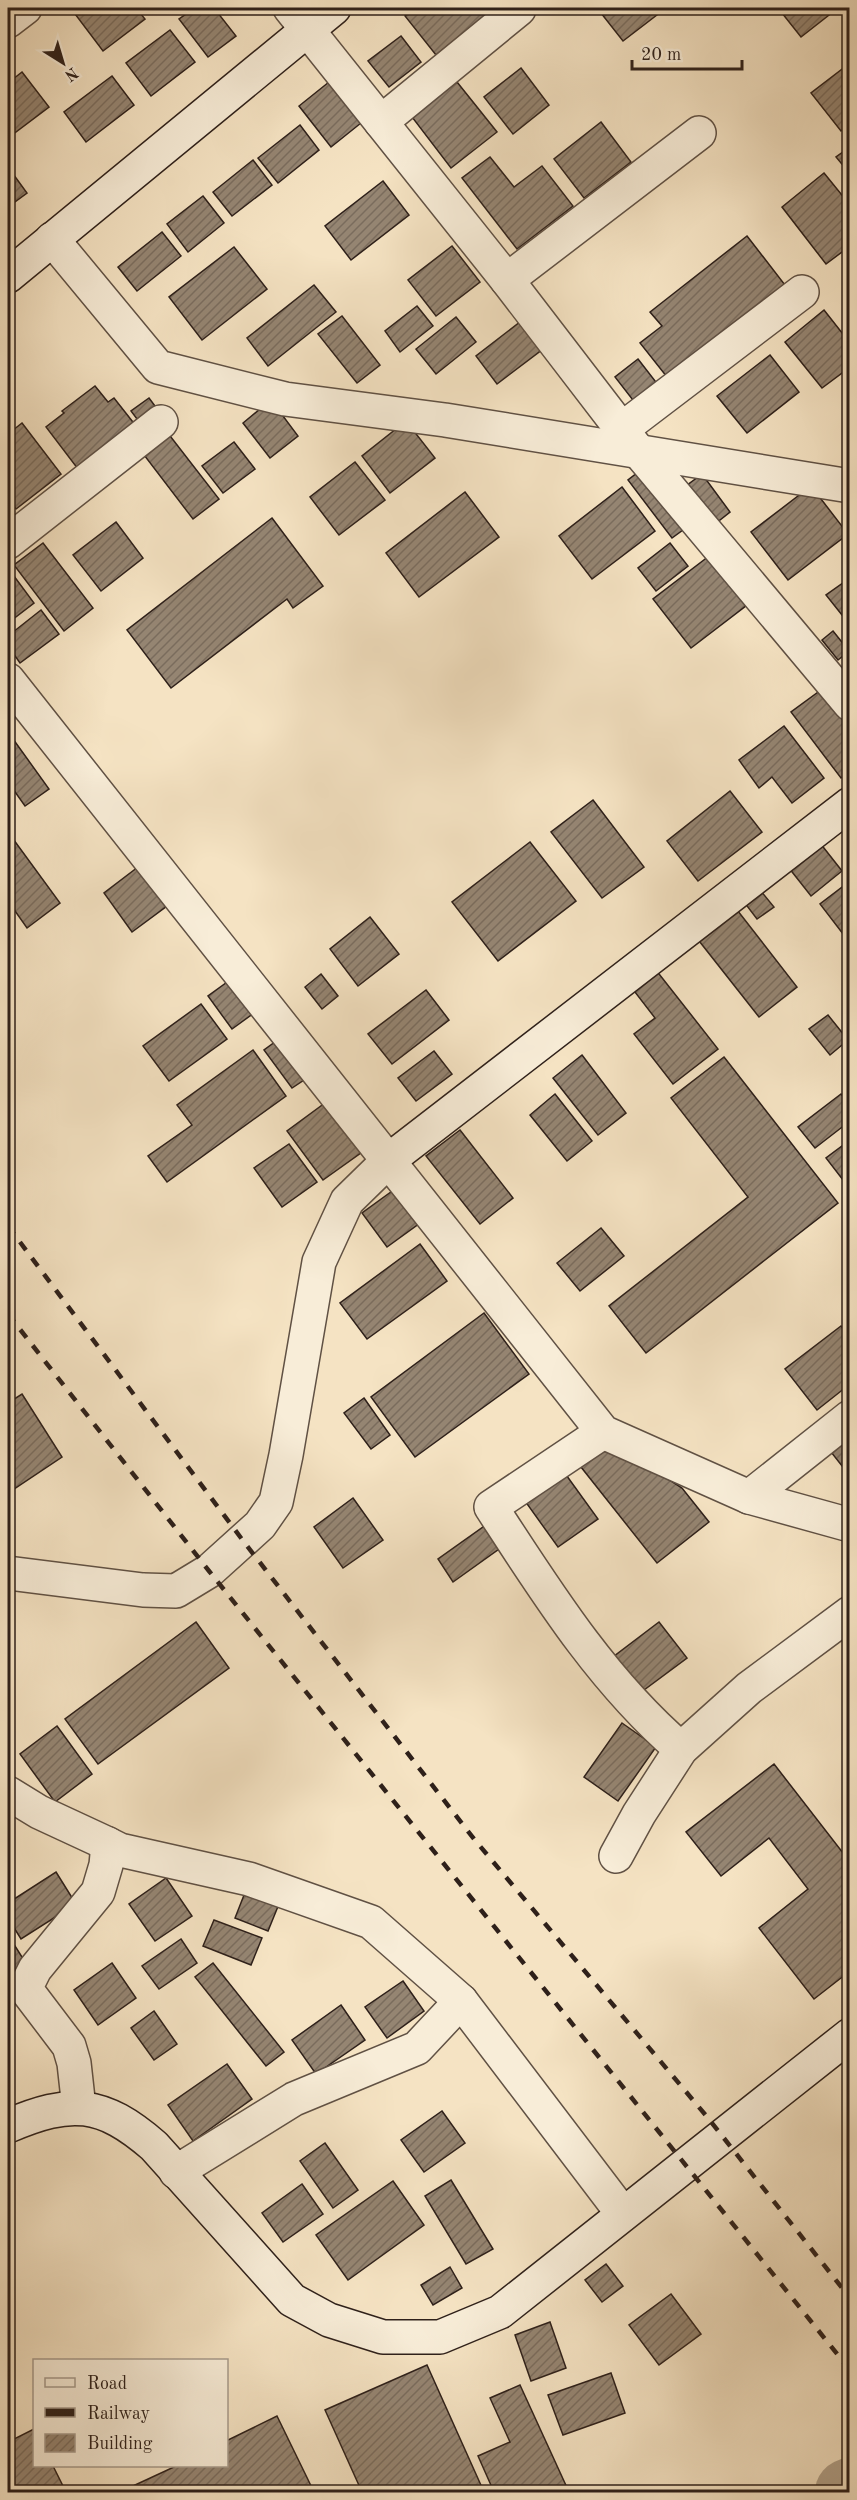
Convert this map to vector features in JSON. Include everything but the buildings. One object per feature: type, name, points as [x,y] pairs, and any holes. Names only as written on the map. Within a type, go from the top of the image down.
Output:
[{"type":"street","points":[[8,21],[25,8]]},
{"type":"street","points":[[8,276],[299,18],[334,8]]},
{"type":"street","points":[[381,122],[519,9]]},
{"type":"street","points":[[299,18],[507,280],[631,441],[849,704]]},
{"type":"street","points":[[507,280],[699,133]]},
{"type":"street","points":[[52,239],[158,367],[285,399],[631,441],[849,486]]},
{"type":"street","points":[[631,441],[802,292]]},
{"type":"street","points":[[8,542],[161,422]]},
{"type":"street","points":[[8,680],[603,1432],[749,1497],[849,1525]]},
{"type":"street","points":[[8,1573],[143,1590],[177,1591],[209,1571],[260,1525],[276,1502],[319,1262],[347,1201],[389,1160],[849,804]]},
{"type":"street","points":[[749,1497],[849,1417]]},
{"type":"street","points":[[603,1432],[491,1507],[560,1614],[616,1684],[659,1730],[681,1749]]},
{"type":"street","points":[[616,1856],[639,1814],[681,1749],[749,1688],[849,1612]]},
{"type":"street","points":[[8,1793],[39,1812],[120,1850],[249,1879],[371,1922],[461,2001],[623,2214]]},
{"type":"street","points":[[79,2108],[74,2063],[69,2046],[28,1992],[28,1983],[35,1969],[98,1892],[106,1864],[108,1844]]},
{"type":"street","points":[[176,2172],[294,2099],[417,2048],[461,2001]]},
{"type":"street","points":[[8,2127],[27,2118],[79,2108],[104,2112],[137,2131],[154,2146],[292,2300],[329,2320],[383,2337],[440,2337],[500,2312],[849,2036]]},
{"type":"railway","points":[[8,1226],[244,1542],[474,1839],[708,2118],[850,2298]]},
{"type":"railway","points":[[8,1314],[209,1571],[850,2370]]}]
